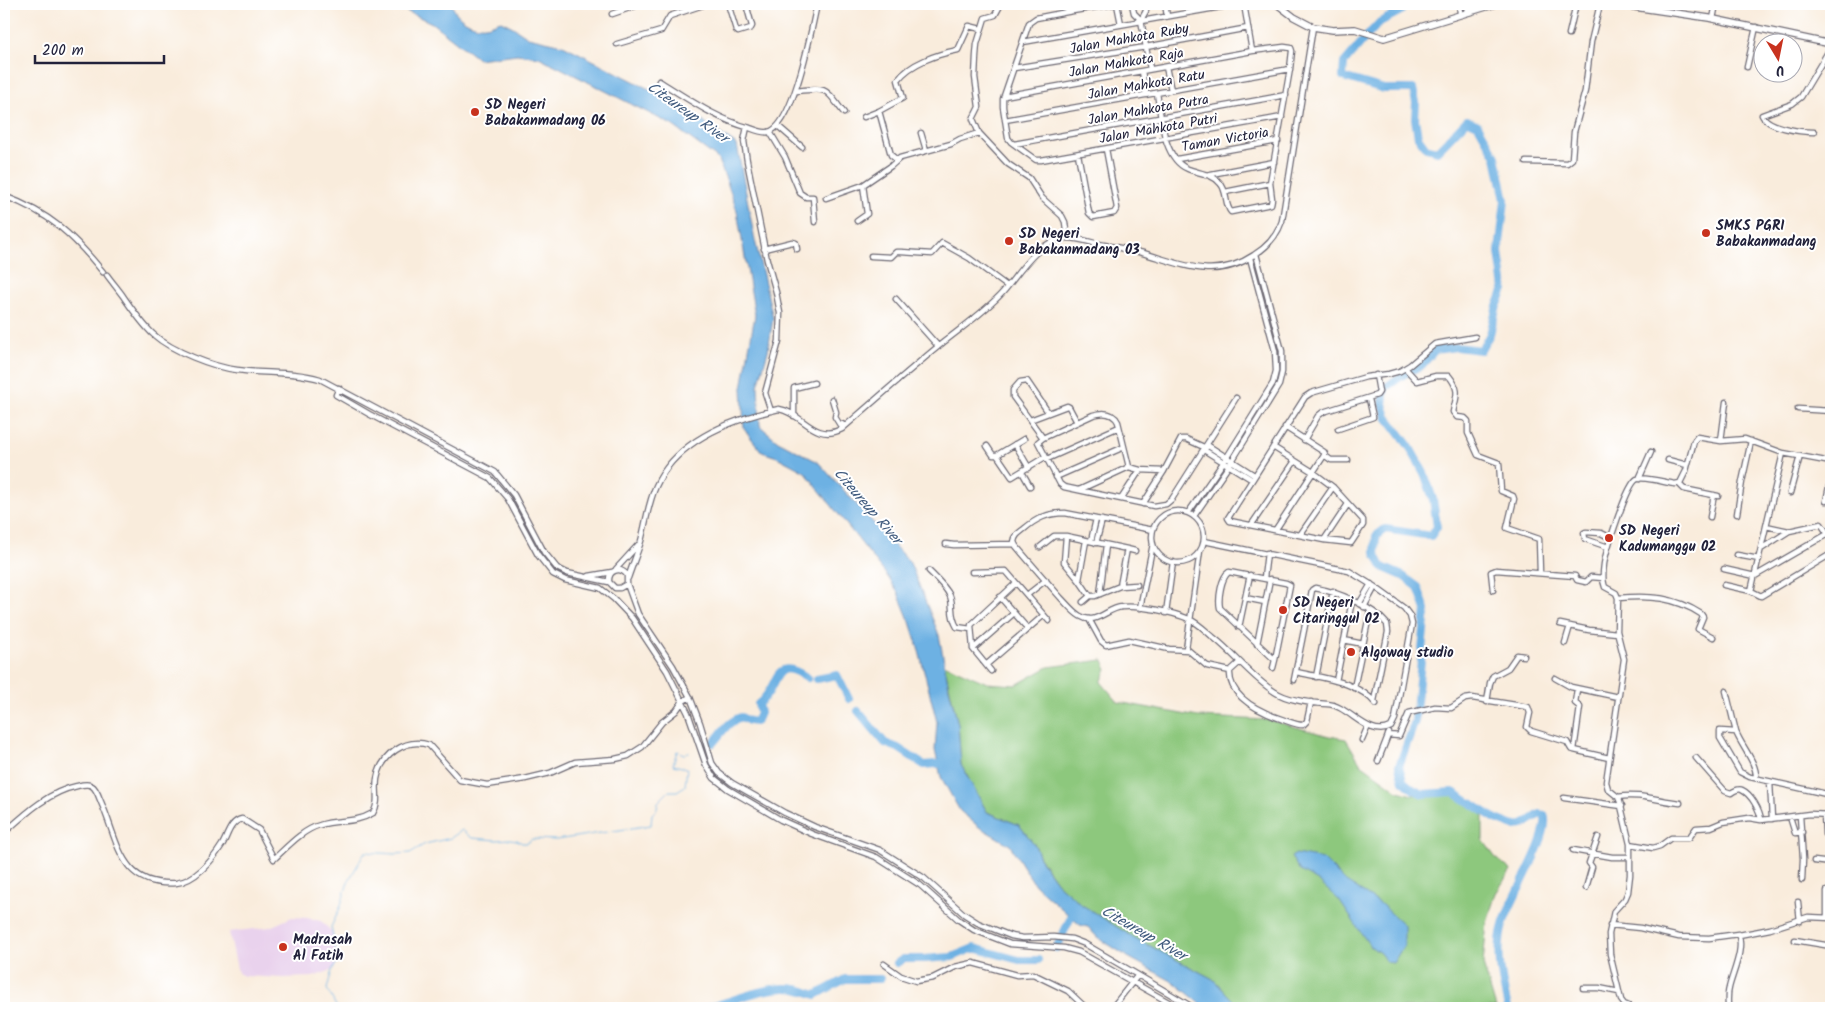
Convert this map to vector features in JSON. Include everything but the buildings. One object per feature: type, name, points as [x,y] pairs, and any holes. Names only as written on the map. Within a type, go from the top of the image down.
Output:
[{"type":"main road","points":[[1276,4],[1299,20],[1323,30],[1363,30],[1376,37],[1388,37],[1485,5],[1496,4]]},
{"type":"main road","points":[[1614,4],[1714,19],[1831,46]]},
{"type":"street","points":[[612,14],[640,4]]},
{"type":"street","points":[[650,4],[655,4]]},
{"type":"street","points":[[687,4],[688,10]]},
{"type":"street","points":[[617,44],[661,30],[670,16],[702,4]]},
{"type":"street","points":[[728,4],[738,32],[752,26],[746,4]]},
{"type":"street","points":[[659,81],[717,116],[762,132],[770,132],[778,126],[796,91],[817,4]]},
{"type":"street","points":[[1001,4],[995,15],[985,18],[977,44],[975,70],[979,107],[973,117],[979,134],[1008,164],[1029,178],[1042,198],[1062,216],[1068,238]]},
{"type":"street","points":[[1066,4],[1067,12]]},
{"type":"street","points":[[1014,144],[1008,138],[1003,107],[1004,96],[1029,22],[1033,19],[1116,4],[1121,24]]},
{"type":"street","points":[[1132,4],[1134,13],[1141,20],[1150,69]]},
{"type":"street","points":[[1141,20],[1146,11],[1145,4]]},
{"type":"street","points":[[1165,4],[1167,16]]},
{"type":"street","points":[[1023,42],[1238,4]]},
{"type":"street","points":[[1244,4],[1252,51]]},
{"type":"street","points":[[1459,4],[1460,13]]},
{"type":"street","points":[[1468,4],[1468,11]]},
{"type":"street","points":[[1569,34],[1576,4]]},
{"type":"street","points":[[1526,162],[1567,163],[1572,159],[1574,132],[1585,91],[1591,42],[1600,4]]},
{"type":"street","points":[[1714,19],[1716,4]]},
{"type":"street","points":[[864,117],[903,98],[898,80],[906,72],[937,54],[958,50],[969,26],[981,29]]},
{"type":"street","points":[[1194,1008],[1084,944],[1072,939],[1011,936],[978,923],[964,914],[924,878],[880,850],[815,827],[785,813],[732,782],[720,773],[712,763],[700,722],[690,697],[673,666],[638,614],[627,584],[641,542],[653,494],[666,469],[693,442],[737,422],[768,412],[783,410],[822,432],[832,432],[845,426],[938,346],[993,302],[1026,264],[1051,242],[1068,238],[1139,252],[1178,265],[1204,269],[1226,267],[1256,254],[1272,239],[1282,221],[1314,27]]},
{"type":"street","name":"Jalan Mahkota Ruby","points":[[1014,68],[1146,47],[1248,28]]},
{"type":"street","points":[[1747,68],[1756,28]]},
{"type":"street","points":[[1814,132],[1784,128],[1766,120],[1762,116],[1792,104],[1801,97],[1831,46]]},
{"type":"street","name":"Taman Victoria","points":[[1157,93],[1168,148],[1185,168],[1216,180],[1225,192],[1228,208],[1231,212],[1269,205],[1272,199],[1270,183],[1292,51],[1288,47],[1252,51]]},
{"type":"street","name":"Jalan Mahkota Raja","points":[[1004,96],[1252,51]]},
{"type":"street","points":[[1166,67],[1171,90]]},
{"type":"street","name":"Jalan Mahkota Ratu","points":[[1005,120],[1290,69]]},
{"type":"street","points":[[1142,71],[1146,95]]},
{"type":"street","points":[[796,91],[816,88],[825,90],[844,112]]},
{"type":"street","name":"Jalan Mahkota Putra","points":[[1014,144],[1286,95]]},
{"type":"street","points":[[879,111],[891,155],[897,160]]},
{"type":"street","name":"Jalan Mahkota Putri","points":[[1014,144],[1038,161],[1282,117]]},
{"type":"street","points":[[778,126],[802,147]]},
{"type":"street","points":[[746,127],[744,146],[764,248],[778,301],[781,321],[779,341],[766,388],[768,412]]},
{"type":"street","points":[[770,132],[785,157],[800,193],[806,197],[813,197],[814,222]]},
{"type":"street","points":[[921,133],[926,150]]},
{"type":"street","points":[[826,198],[863,184],[905,156],[951,144],[979,134]]},
{"type":"street","name":"Taman Victoria","points":[[1177,159],[1278,141]]},
{"type":"street","points":[[1078,154],[1089,213],[1093,216],[1104,215],[1114,213],[1117,208],[1106,149]]},
{"type":"street","points":[[1206,175],[1274,162]]},
{"type":"street","points":[[1225,192],[1270,183]]},
{"type":"street","points":[[857,221],[867,214],[863,184]]},
{"type":"street","points":[[4,196],[32,207],[63,228],[105,274],[154,335],[212,365],[238,370],[306,375],[320,378],[495,472],[514,495],[544,552],[558,568],[567,573],[588,576],[607,582],[615,588],[620,588]]},
{"type":"street","points":[[764,248],[792,242],[796,244],[797,249]]},
{"type":"street","points":[[871,256],[891,257],[896,252],[932,254],[942,243],[969,258],[1007,286]]},
{"type":"street","points":[[1194,516],[1229,466],[1279,385],[1282,372],[1282,351],[1256,254]]},
{"type":"street","points":[[1188,513],[1225,460],[1273,383],[1276,371],[1275,351],[1250,258]]},
{"type":"street","points":[[896,299],[938,346]]},
{"type":"street","points":[[1272,448],[1313,472],[1333,487],[1364,521],[1352,542],[1348,544],[1324,540],[1230,521],[1228,518],[1253,477],[1272,448],[1286,428],[1303,399],[1308,395],[1366,376],[1407,370],[1436,344],[1475,337]]},
{"type":"street","points":[[1407,370],[1415,380],[1419,381],[1436,376],[1449,376],[1454,382],[1458,393],[1452,412],[1456,417],[1465,418],[1468,421],[1468,433],[1478,455],[1499,463],[1501,490],[1514,497],[1507,528],[1537,538],[1540,541],[1540,573]]},
{"type":"street","points":[[1304,440],[1320,414],[1369,399],[1378,394],[1376,375]]},
{"type":"street","points":[[1043,438],[1012,394],[1013,390],[1022,381],[1028,382],[1048,412]]},
{"type":"street","points":[[794,416],[794,388],[814,383]]},
{"type":"street","points":[[339,388],[336,395],[490,478],[508,499],[538,556],[553,574],[564,580],[600,588],[614,599],[632,618],[667,671],[692,724],[706,765],[714,778],[728,789],[781,820],[812,834],[876,857],[920,885],[959,920],[974,930],[1010,944],[1064,948],[1079,952],[1180,1008]]},
{"type":"street","points":[[342,398],[345,391]]},
{"type":"street","points":[[1129,467],[1115,417],[1104,413],[1093,415],[1077,422],[1043,438],[1038,443],[1056,477],[1064,487],[1159,506],[1169,502],[1206,448],[1236,398]]},
{"type":"street","points":[[832,399],[836,412],[835,417],[840,424],[845,426]]},
{"type":"street","points":[[1338,429],[1373,417],[1369,399]]},
{"type":"street","points":[[1721,441],[1726,402]]},
{"type":"street","points":[[1030,420],[1068,406],[1077,422]]},
{"type":"street","points":[[1798,409],[1831,411]]},
{"type":"street","points":[[987,446],[992,454],[997,455],[1011,477],[1046,458],[1119,427]]},
{"type":"street","points":[[1286,428],[1324,452],[1324,456],[1331,460],[1348,460]]},
{"type":"street","points":[[1679,484],[1695,438],[1699,437],[1721,441],[1740,439],[1751,441],[1782,453],[1831,462]]},
{"type":"street","points":[[997,455],[1024,438]]},
{"type":"street","points":[[1143,504],[1182,438],[1206,448],[1225,460],[1229,466],[1253,477]]},
{"type":"street","points":[[1737,514],[1751,441]]},
{"type":"street","points":[[1014,444],[1028,468]]},
{"type":"street","points":[[1056,477],[1124,448]]},
{"type":"street","points":[[1633,1008],[1624,1004],[1619,992],[1609,947],[1610,925],[1614,911],[1625,899],[1628,892],[1630,844],[1622,806],[1618,797],[1606,785],[1624,659],[1617,634],[1618,598],[1614,591],[1605,587],[1603,578],[1608,546],[1630,488],[1639,479],[1651,452]]},
{"type":"street","points":[[1751,592],[1782,453]]},
{"type":"street","points":[[1276,529],[1324,456]]},
{"type":"street","points":[[1790,493],[1800,456]]},
{"type":"street","points":[[1225,460],[1232,461],[1253,477]]},
{"type":"street","points":[[1668,460],[1687,465]]},
{"type":"street","points":[[1252,524],[1295,461]]},
{"type":"street","points":[[1078,491],[1129,467],[1140,470],[1164,471]]},
{"type":"street","points":[[1121,499],[1140,470]]},
{"type":"street","points":[[1022,472],[1030,486]]},
{"type":"street","points":[[1826,501],[1831,478]]},
{"type":"street","points":[[1639,479],[1679,484],[1684,489],[1716,495],[1710,517]]},
{"type":"street","points":[[1300,535],[1333,487]]},
{"type":"street","points":[[1324,540],[1348,504]]},
{"type":"street","points":[[1140,608],[1153,544],[1153,530],[1160,518],[1173,511],[1188,513],[1194,516],[1200,523],[1204,541],[1186,649]]},
{"type":"street","points":[[1153,530],[1065,513],[1042,516],[1014,539],[1015,544],[1078,615],[1089,619],[1100,617],[1117,608],[1140,608],[1190,619],[1220,642],[1276,693],[1311,702],[1335,705],[1368,726],[1380,730],[1391,727]]},
{"type":"street","points":[[1079,580],[1096,519]]},
{"type":"street","points":[[1091,542],[1102,520]]},
{"type":"street","points":[[1724,569],[1755,576],[1829,533],[1821,524],[1789,531],[1761,549]]},
{"type":"street","points":[[1766,526],[1789,531]]},
{"type":"street","points":[[1608,546],[1585,539],[1584,532],[1601,533],[1611,538]]},
{"type":"street","points":[[1040,547],[1054,536],[1066,536],[1136,551]]},
{"type":"street","points":[[1066,536],[1064,562],[1090,596]]},
{"type":"street","points":[[1204,541],[1344,570],[1373,586],[1404,608],[1412,620],[1405,667],[1395,719],[1378,761]]},
{"type":"street","points":[[600,588],[607,582],[610,574],[641,542]]},
{"type":"street","points":[[946,544],[1015,544]]},
{"type":"street","points":[[1153,544],[1157,552],[1164,559],[1173,562],[1188,561],[1201,550]]},
{"type":"street","points":[[1100,594],[1106,545]]},
{"type":"street","points":[[1120,586],[1127,549]]},
{"type":"street","points":[[1264,578],[1267,553]]},
{"type":"street","points":[[1724,585],[1761,596],[1831,554]]},
{"type":"street","points":[[1737,555],[1759,559]]},
{"type":"street","points":[[1188,561],[1198,569]]},
{"type":"street","points":[[1166,613],[1173,562]]},
{"type":"street","points":[[972,572],[1002,570],[1009,573],[1049,621]]},
{"type":"street","points":[[1493,590],[1491,574],[1494,570],[1575,576],[1577,580],[1582,582],[1586,582],[1591,578],[1603,578]]},
{"type":"street","points":[[588,576],[624,571],[628,578]]},
{"type":"street","points":[[929,571],[951,598],[951,610],[957,627],[971,629]]},
{"type":"street","points":[[1273,668],[1275,660],[1290,588],[1286,582],[1231,571],[1227,573],[1224,576],[1219,602],[1222,611],[1275,660]]},
{"type":"street","points":[[1239,627],[1250,575]]},
{"type":"street","points":[[1257,644],[1270,579]]},
{"type":"street","points":[[1027,595],[1046,580]]},
{"type":"street","points":[[991,671],[973,649],[971,629],[973,623],[1016,583]]},
{"type":"street","points":[[614,599],[620,588],[627,584]]},
{"type":"street","points":[[1083,602],[1090,596],[1095,596],[1120,586],[1137,585]]},
{"type":"street","points":[[1361,606],[1373,586]]},
{"type":"street","points":[[1294,680],[1312,590],[1315,588],[1333,591],[1352,600],[1384,620],[1388,627],[1375,702],[1354,688],[1336,681],[1296,672]]},
{"type":"street","points":[[1316,677],[1333,591]]},
{"type":"street","points":[[1618,598],[1649,596],[1678,603],[1701,614],[1703,617],[1698,629],[1713,637]]},
{"type":"street","points":[[1000,597],[1028,629]]},
{"type":"street","points":[[1245,598],[1265,602]]},
{"type":"street","points":[[1336,681],[1352,600]]},
{"type":"street","points":[[1354,688],[1370,611]]},
{"type":"street","points":[[973,649],[1014,614]]},
{"type":"street","points":[[986,665],[1044,615]]},
{"type":"street","points":[[1089,619],[1101,641],[1106,645],[1129,640],[1169,649],[1186,649],[1208,666],[1230,671]]},
{"type":"street","points":[[1560,624],[1617,634]]},
{"type":"street","points":[[1565,643],[1570,626]]},
{"type":"street","points":[[1344,640],[1363,644]]},
{"type":"street","points":[[1487,702],[1493,676],[1514,663],[1517,655],[1524,656]]},
{"type":"street","points":[[1230,671],[1240,662]]},
{"type":"street","points":[[1230,671],[1234,689],[1256,708],[1268,714],[1303,725],[1307,721],[1311,702]]},
{"type":"street","points":[[1556,678],[1566,686],[1618,697]]},
{"type":"street","points":[[1574,750],[1580,707],[1575,703],[1577,689]]},
{"type":"street","points":[[1726,691],[1736,732],[1742,747],[1756,769],[1756,778]]},
{"type":"street","points":[[4,833],[27,812],[54,795],[72,787],[91,785],[100,799],[122,855],[132,872],[150,880],[178,883],[188,880],[206,866],[222,846],[232,826],[238,820],[242,819],[259,830],[274,859],[292,842],[311,829],[326,824],[354,821],[373,813],[378,801],[376,786],[378,773],[387,759],[400,746],[423,743],[429,745],[460,780],[487,785],[542,775],[575,762],[615,759],[628,756],[642,747],[676,711],[682,701],[690,697]]},
{"type":"street","points":[[1388,734],[1399,736],[1409,713],[1435,707],[1449,708],[1470,698],[1528,708],[1530,714],[1528,729],[1567,742],[1574,750],[1609,758]]},
{"type":"street","points":[[1362,740],[1368,726]]},
{"type":"street","points":[[1736,732],[1720,731],[1720,738],[1740,772],[1770,782],[1831,795]]},
{"type":"street","points":[[1696,758],[1725,791],[1731,793],[1739,789],[1743,790],[1759,808],[1761,820]]},
{"type":"street","points":[[1770,782],[1772,819]]},
{"type":"street","points":[[1618,797],[1643,797],[1680,804]]},
{"type":"street","points":[[1564,798],[1622,806]]},
{"type":"street","points":[[1824,815],[1825,834]]},
{"type":"street","points":[[1630,844],[1655,847],[1671,838],[1689,838],[1696,828],[1711,827],[1727,821],[1749,818],[1761,820],[1831,815]]},
{"type":"street","points":[[1800,816],[1803,859],[1802,880]]},
{"type":"street","points":[[1790,817],[1795,833],[1802,832]]},
{"type":"street","points":[[1586,888],[1592,867],[1589,864],[1598,837]]},
{"type":"street","points":[[1573,850],[1612,857],[1629,857]]},
{"type":"street","points":[[1814,861],[1831,863]]},
{"type":"street","points":[[1610,925],[1640,928],[1679,937],[1709,938],[1739,935],[1770,929],[1808,917],[1829,918],[1827,891]]},
{"type":"street","points":[[1798,902],[1800,921]]},
{"type":"street","points":[[1728,1008],[1729,988],[1736,966],[1740,942],[1739,935]]},
{"type":"street","points":[[1795,940],[1831,946]]},
{"type":"street","points":[[884,964],[911,981],[921,981],[933,978],[962,965],[980,963],[1017,975],[1038,976],[1068,991],[1086,1008]]},
{"type":"street","points":[[1112,1008],[1138,975]]},
{"type":"street","points":[[1583,988],[1599,988],[1619,992]]},
{"type":"shaded area","name":"Madrasah Al Fatih","points":[[292,917],[321,921],[331,931],[338,961],[332,970],[313,977],[283,978],[244,976],[238,973],[229,932],[270,927]]},
{"type":"green space","points":[[1103,660],[1107,670],[1101,682],[1118,702],[1198,717],[1269,720],[1346,739],[1361,764],[1398,791],[1412,795],[1453,792],[1483,811],[1483,840],[1495,857],[1511,870],[1496,893],[1487,922],[1483,964],[1496,1008],[1240,1008],[1213,979],[1133,937],[1082,905],[1057,883],[1041,860],[1035,845],[1019,825],[987,812],[961,765],[958,724],[944,664],[987,683],[1016,685],[1048,667]]},
{"type":"water","name":"Citeureup River","points":[[391,4],[452,4],[456,13],[469,23],[487,26],[501,21],[528,37],[563,45],[688,109],[737,145],[754,236],[773,318],[768,351],[758,386],[760,426],[778,441],[818,462],[910,563],[939,635],[958,724],[961,765],[987,812],[1019,825],[1035,845],[1041,861],[1057,883],[1082,905],[1133,937],[1213,979],[1240,1008],[1206,1008],[1175,983],[1097,937],[1088,927],[1080,925],[1035,885],[1010,845],[979,827],[960,811],[941,777],[935,750],[937,722],[918,647],[898,593],[888,577],[805,472],[777,457],[762,452],[744,429],[742,388],[755,315],[737,211],[717,158],[672,125],[539,57],[517,54],[478,59],[432,23]]},
{"type":"water","points":[[1296,854],[1323,859],[1346,882],[1381,904],[1404,925],[1404,945],[1393,963],[1387,962],[1380,953],[1370,946],[1339,900],[1318,881],[1300,871],[1291,857]]},
{"type":"waterway","points":[[1402,4],[1401,11],[1380,22],[1344,63],[1343,77],[1384,89],[1413,89],[1416,102],[1415,119],[1418,137],[1426,148],[1437,151],[1467,120],[1478,125],[1496,157],[1505,200],[1499,252],[1504,289],[1496,309],[1490,334],[1481,350],[1456,347],[1435,350],[1422,365],[1403,375],[1385,388],[1383,404],[1387,417],[1409,446],[1424,473],[1433,499],[1437,527],[1431,536],[1385,529],[1376,536],[1375,553],[1382,567],[1403,576],[1418,587],[1426,610],[1415,721],[1399,766],[1403,781],[1414,790],[1423,794],[1453,792],[1496,819],[1514,826],[1523,825],[1540,814],[1544,815],[1545,824],[1537,852],[1507,914],[1501,935],[1499,956],[1508,1008]]},
{"type":"waterway","points":[[713,743],[729,724],[736,719],[741,717],[756,722],[760,713],[758,704],[765,697],[782,671],[787,669],[796,671],[808,678]]},
{"type":"waterway","points":[[817,679],[837,675],[849,699]]},
{"type":"waterway","points":[[858,711],[885,743],[898,748],[924,765],[948,763]]},
{"type":"waterway","points":[[337,1008],[327,989],[332,970],[338,961],[331,927],[340,908],[348,882],[365,852],[410,853],[425,844],[451,838],[462,830],[472,838],[510,839],[527,843],[532,839],[556,840],[651,825],[652,814],[657,809],[658,802],[669,791],[677,791],[685,786],[687,768],[673,765],[677,751],[684,754],[689,753]]},
{"type":"waterway","points":[[1056,948],[1075,909]]},
{"type":"waterway","points":[[897,963],[903,959],[952,957],[974,948],[1019,960],[1038,960]]},
{"type":"waterway","points":[[707,1008],[774,989],[796,989],[816,995],[845,979],[880,979]]},
{"type":"place","name":"SD Negeri Babakanmadang 06","points":[[475,112]]},
{"type":"place","name":"SMKS PGRI Babakanmadang","points":[[1706,233]]},
{"type":"place","name":"SD Negeri Babakanmadang 03","points":[[1009,241]]},
{"type":"place","name":"SD Negeri Kadumanggu 02","points":[[1609,538]]},
{"type":"place","name":"SD Negeri Citaringgul 02","points":[[1283,610]]},
{"type":"place","name":"Algoway studio","points":[[1351,652]]},
{"type":"place","name":"Madrasah Al Fatih","points":[[283,947]]}]
